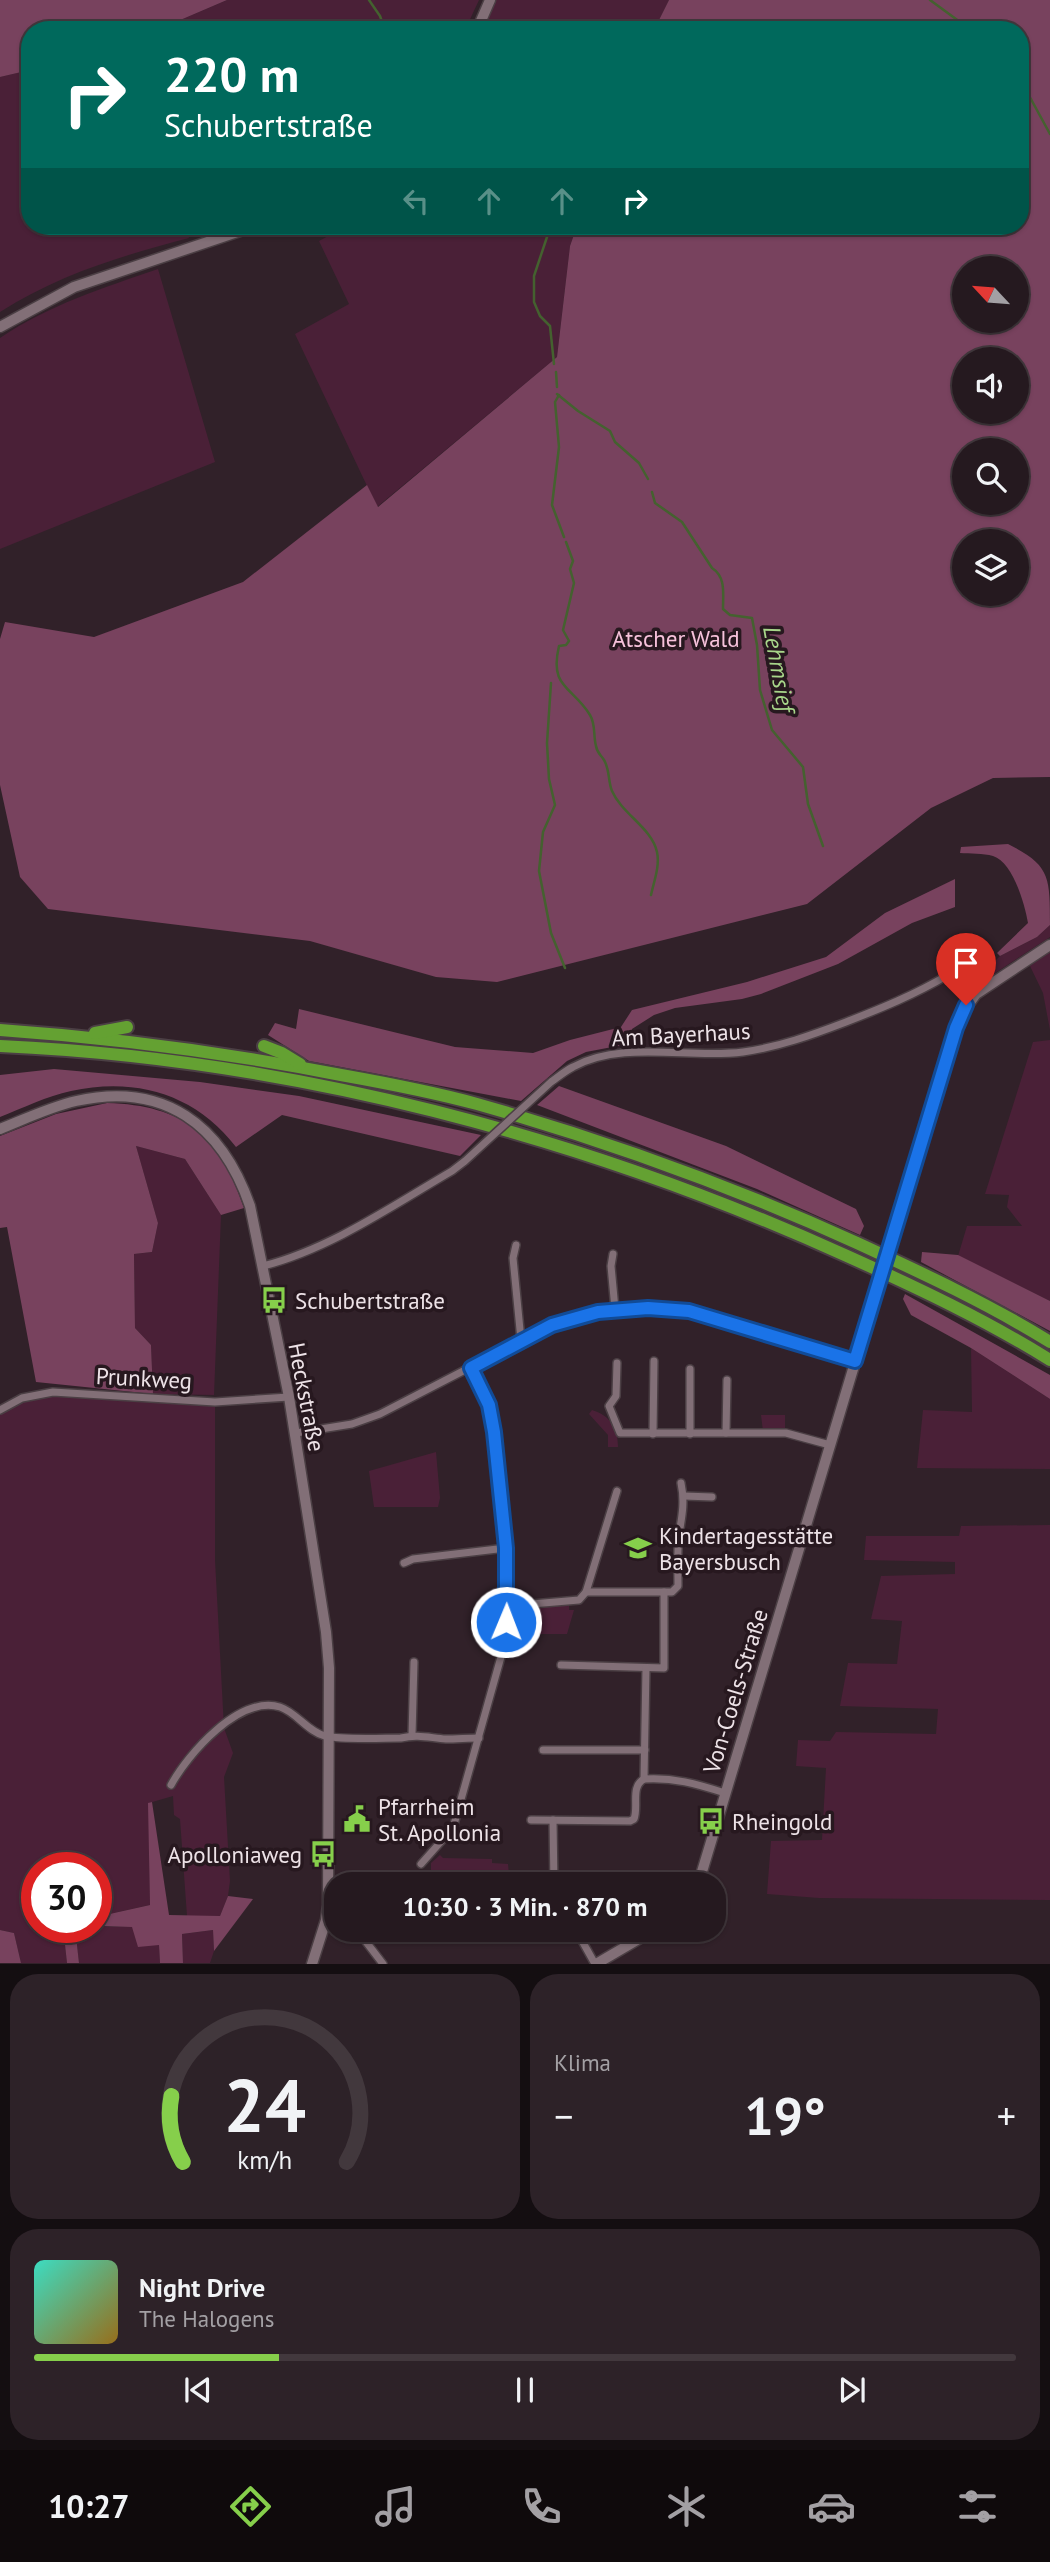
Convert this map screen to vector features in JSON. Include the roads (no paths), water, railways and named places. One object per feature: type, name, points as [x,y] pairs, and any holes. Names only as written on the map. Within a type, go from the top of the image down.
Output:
[{"type":"highway","points":[[81,1036],[127,1027]]},
{"type":"highway","points":[[0,1030],[211,1051],[474,1103],[608,1144],[777,1206],[915,1269],[1050,1342]]},
{"type":"highway","points":[[0,1046],[127,1056],[303,1083],[471,1120],[600,1159],[772,1223],[906,1283],[1050,1360]]},
{"type":"highway","points":[[264,1046],[307,1068]]},
{"type":"highway","points":[[0,1054],[22,1047]]},
{"type":"main road","points":[[481,21],[490,0]]},
{"type":"main road","points":[[0,327],[74,287],[228,235]]},
{"type":"main road","name":"Von-Coels-Straße","points":[[702,1872],[956,1028],[966,1005],[976,995],[1050,945]]},
{"type":"main road","name":"Heckstraße","points":[[0,1129],[75,1101],[105,1096],[131,1096],[157,1102],[185,1114],[217,1142],[236,1171],[250,1206],[296,1433],[329,1668],[328,1905],[312,1964]]},
{"type":"main road","points":[[596,1964],[634,1942]]},
{"type":"street","name":"Am Bayerhaus","points":[[262,1266],[288,1259],[359,1225],[466,1161],[551,1082],[572,1067],[609,1055],[626,1053],[697,1055],[741,1052],[783,1045],[912,996],[948,975],[957,978],[976,995]]},
{"type":"street","points":[[516,1245],[513,1258],[521,1340]]},
{"type":"street","points":[[614,1254],[611,1266],[615,1309]]},
{"type":"street","points":[[296,1433],[352,1424],[380,1414],[521,1340],[572,1319],[615,1309],[689,1311],[855,1361]]},
{"type":"street","points":[[653,1434],[654,1361]]},
{"type":"street","points":[[617,1363],[616,1396],[609,1406],[620,1433],[786,1433],[830,1445]]},
{"type":"street","points":[[421,1864],[453,1828],[506,1639],[506,1548],[489,1405],[471,1368]]},
{"type":"street","points":[[690,1369],[690,1434]]},
{"type":"street","points":[[726,1433],[727,1380]]},
{"type":"street","name":"Prunkweg","points":[[0,1410],[22,1398],[53,1392],[215,1402],[289,1397]]},
{"type":"street","points":[[586,1592],[672,1592],[678,1586],[684,1496],[681,1483]]},
{"type":"street","points":[[507,1606],[579,1600],[586,1592],[617,1491]]},
{"type":"street","points":[[684,1496],[712,1497]]},
{"type":"street","points":[[404,1563],[413,1559],[506,1548]]},
{"type":"street","points":[[561,1665],[664,1668],[664,1592]]},
{"type":"street","points":[[412,1735],[414,1662]]},
{"type":"street","points":[[644,1779],[646,1668]]},
{"type":"street","points":[[171,1785],[199,1745],[229,1720],[254,1708],[281,1707],[324,1736],[401,1738],[412,1735],[442,1739],[480,1738]]},
{"type":"street","points":[[543,1750],[645,1750]]},
{"type":"street","points":[[531,1820],[629,1821],[634,1819],[636,1787],[639,1781],[644,1779],[671,1779],[725,1793]]},
{"type":"street","points":[[553,1820],[554,1872]]},
{"type":"street","points":[[366,1942],[383,1964]]},
{"type":"street","points":[[583,1942],[596,1964]]},
{"type":"waterway","name":"Lehmsief","points":[[369,0],[382,21]]},
{"type":"waterway","name":"Lehmsief","points":[[930,0],[959,21]]},
{"type":"waterway","points":[[1029,96],[1050,134]]},
{"type":"waterway","name":"Lehmsief","points":[[548,235],[534,276],[534,302],[540,316],[550,326],[554,364]]},
{"type":"waterway","name":"Lehmsief","points":[[556,372],[557,387]]},
{"type":"waterway","name":"Lehmsief","points":[[557,394],[610,431],[615,442],[639,463],[648,479]]},
{"type":"waterway","name":"Lehmsief","points":[[559,395],[555,402],[559,447],[552,505],[564,537]]},
{"type":"waterway","name":"Lehmsief","points":[[652,492],[655,503],[682,522],[720,576],[723,609],[730,615],[752,618],[760,690],[772,730],[803,767],[808,804],[823,846]]},
{"type":"waterway","name":"Lehmsief","points":[[566,542],[573,561],[570,569],[574,583],[563,630],[569,641],[566,645],[559,646],[557,670],[564,685],[592,719],[598,752],[606,764],[611,787],[617,799],[654,843],[658,863],[651,895]]},
{"type":"waterway","points":[[551,683],[547,743],[549,779],[555,805],[543,832],[539,871],[551,933],[565,968]]},
{"type":"place","name":"Schubertstraße","points":[[274,1300]]},
{"type":"place","name":"Kindertagesstätte Bayersbusch","points":[[638,1548]]},
{"type":"place","name":"Pfarrheim St. Apollonia","points":[[357,1819]]},
{"type":"place","name":"Rheingold","points":[[711,1821]]},
{"type":"place","name":"Apolloniaweg","points":[[323,1854]]},
{"type":"park label","name":"Atscher Wald","points":[[676,638]]}]
